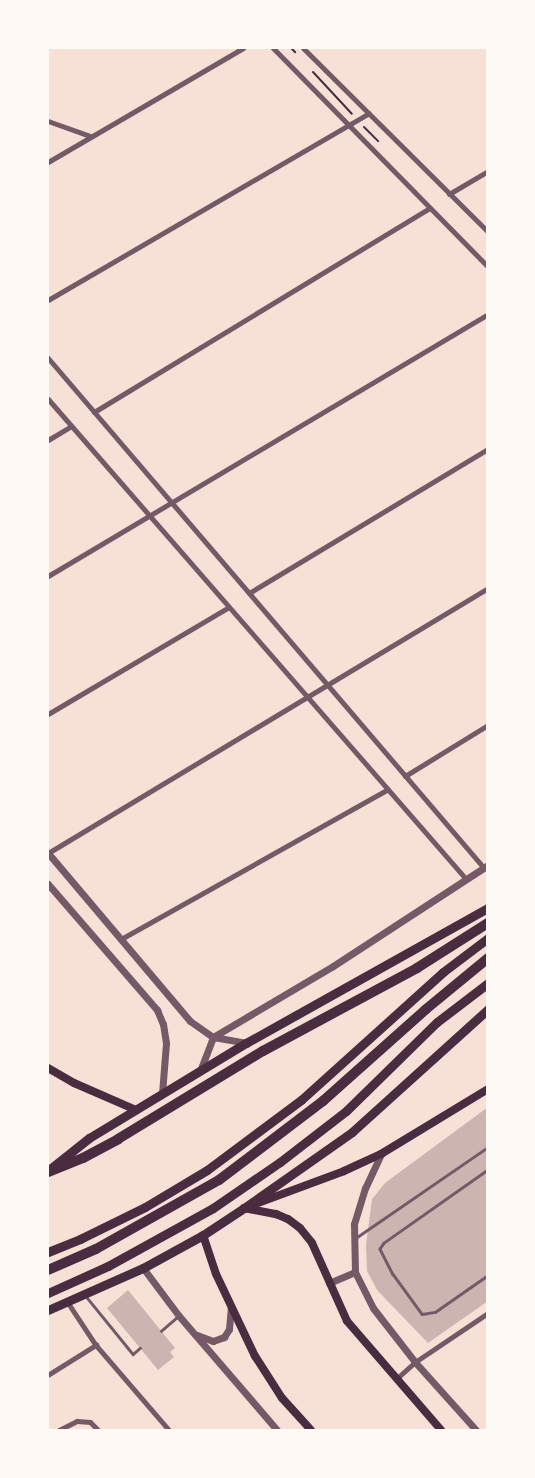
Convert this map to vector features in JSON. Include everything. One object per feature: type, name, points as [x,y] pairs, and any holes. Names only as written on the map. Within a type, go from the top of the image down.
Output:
[{"type":"highway","points":[[48,1171],[82,1158],[118,1139],[262,1051],[417,968],[488,924]]},
{"type":"highway","points":[[48,1270],[96,1249],[219,1180],[323,1101],[425,1010],[488,958]]},
{"type":"main road","points":[[48,1171],[89,1138],[246,1043],[488,908]]},
{"type":"main road","points":[[48,1252],[80,1239],[145,1207],[207,1170],[301,1100],[443,972],[488,938]]},
{"type":"main road","points":[[48,1293],[108,1266],[204,1213],[280,1162],[346,1111],[437,1022],[488,983]]},
{"type":"main road","points":[[48,1310],[143,1268],[203,1235],[244,1208],[352,1132],[488,1009]]},
{"type":"main road","points":[[48,1068],[74,1083],[136,1110]]},
{"type":"main road","points":[[244,1208],[344,1171],[381,1154],[488,1089]]},
{"type":"main road","points":[[244,1208],[276,1214],[288,1219],[300,1228],[312,1243],[346,1321],[441,1430]]},
{"type":"main road","points":[[203,1235],[231,1308],[268,1377],[311,1430]]},
{"type":"street","points":[[48,162],[243,48]]},
{"type":"street","points":[[273,48],[350,124],[488,268]]},
{"type":"street","points":[[303,48],[488,232]]},
{"type":"street","points":[[48,300],[369,112]]},
{"type":"street","points":[[48,121],[90,136]]},
{"type":"street","points":[[449,194],[488,171]]},
{"type":"street","points":[[94,412],[430,208]]},
{"type":"street","points":[[48,576],[488,314]]},
{"type":"street","points":[[48,358],[327,685],[486,867],[333,966],[213,1036],[200,1071]]},
{"type":"street","points":[[48,399],[466,879]]},
{"type":"street","points":[[48,440],[71,426]]},
{"type":"street","points":[[249,594],[488,449]]},
{"type":"street","points":[[246,1043],[213,1036],[190,1020],[48,853],[488,588]]},
{"type":"street","points":[[48,714],[229,607]]},
{"type":"street","points":[[406,776],[488,725]]},
{"type":"street","points":[[121,939],[388,789]]},
{"type":"street","points":[[48,884],[157,1010],[163,1024],[166,1043],[162,1094]]},
{"type":"street","points":[[381,1154],[365,1188],[354,1224],[355,1272],[373,1308],[416,1362],[476,1430]]},
{"type":"street","points":[[143,1268],[179,1316],[277,1430]]},
{"type":"street","points":[[330,1282],[355,1272]]},
{"type":"street","points":[[67,1301],[96,1344],[169,1430]]},
{"type":"street","points":[[194,1334],[213,1341],[224,1337],[230,1329],[231,1308]]},
{"type":"street","points":[[396,1379],[416,1362],[488,1313]]},
{"type":"street","points":[[48,1375],[96,1344]]},
{"type":"street","points":[[59,1430],[77,1422],[90,1422],[98,1430]]},
{"type":"lane","points":[[353,1239],[487,1147]]},
{"type":"lane","points":[[488,1170],[384,1243],[380,1249],[393,1274],[422,1314],[435,1312],[488,1275]]},
{"type":"lane","points":[[84,1294],[133,1354],[140,1348]]},
{"type":"lane","points":[[161,1331],[179,1316]]},
{"type":"path","points":[[291,48],[297,55]]},
{"type":"path","points":[[311,69],[384,147]]},
{"type":"building","points":[[488,1107],[488,1301],[428,1343],[377,1290],[367,1271],[366,1245],[372,1199],[385,1183]]},
{"type":"building","points":[[128,1290],[175,1348],[170,1352],[174,1357],[158,1370],[107,1308]]}]
